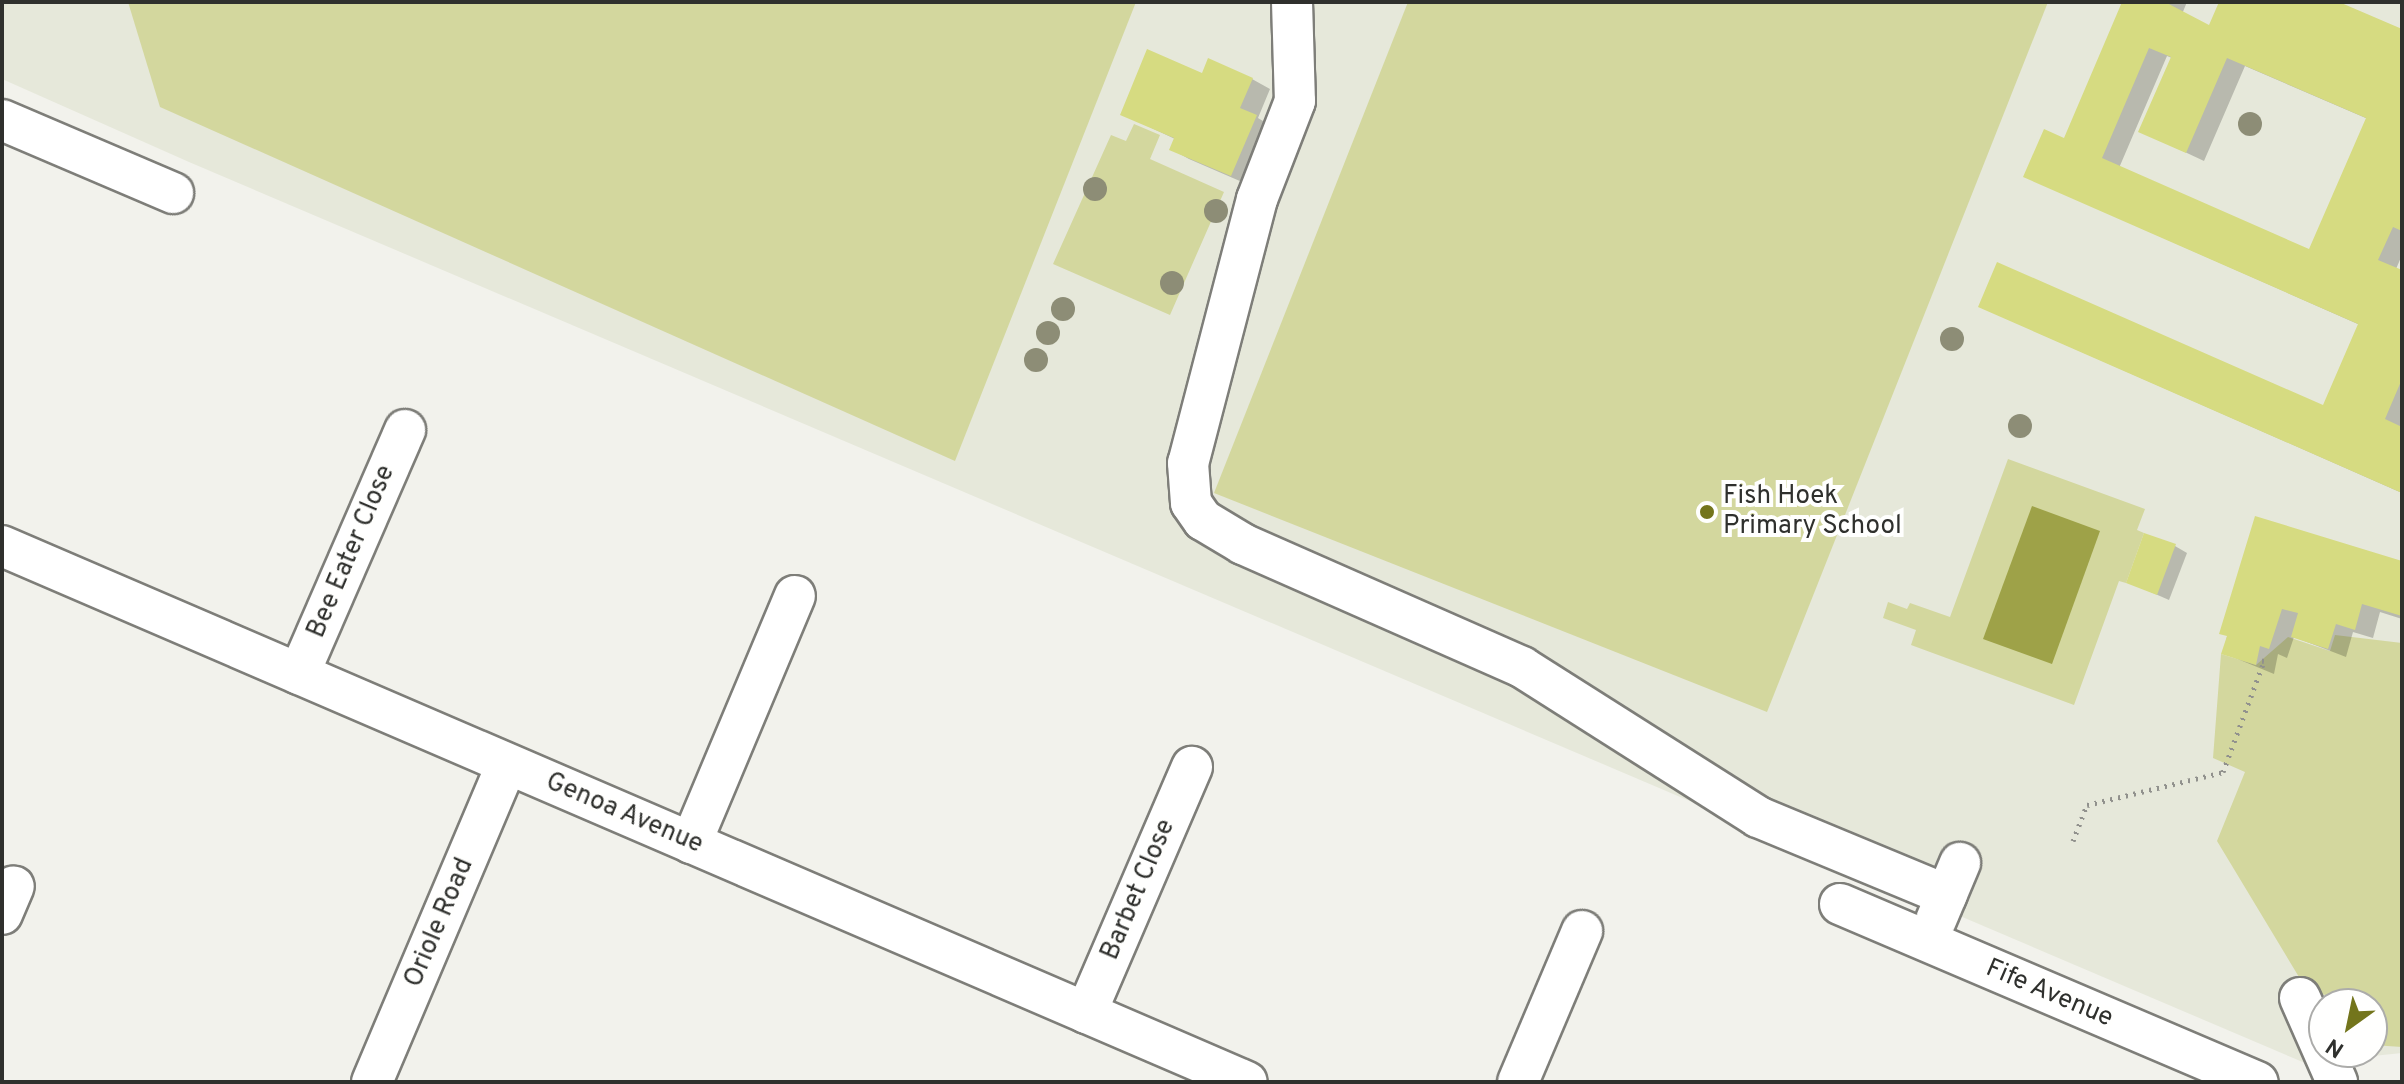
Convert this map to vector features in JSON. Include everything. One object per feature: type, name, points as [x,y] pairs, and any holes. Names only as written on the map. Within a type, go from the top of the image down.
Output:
[{"type":"street","points":[[1292,2],[1295,101],[1257,199],[1188,463],[1186,486],[1203,520],[1243,544],[1522,667],[1758,817],[1953,879],[1926,942]]},
{"type":"street","points":[[2,120],[173,193]]},
{"type":"street","name":"Bee Eater Close","points":[[299,674],[405,430]]},
{"type":"street","name":"Genoa Avenue","points":[[2,546],[1247,1082]]},
{"type":"street","points":[[691,843],[795,596]]},
{"type":"street","name":"Oriole Road","points":[[372,1082],[507,764]]},
{"type":"street","name":"Barbet Close","points":[[1086,1013],[1192,767]]},
{"type":"street","name":"Fife Avenue","points":[[1840,904],[2258,1082]]},
{"type":"street","points":[[1518,1082],[1582,931]]},
{"type":"street","points":[[2300,998],[2337,1082]]},
{"type":"path","points":[[2073,841],[2087,805],[2223,772],[2264,661],[2258,660]]},
{"type":"shaded area","name":"Fish Hoek Primary School","points":[[2,2],[2402,2],[2402,1053],[2388,1054],[2388,988],[2308,988],[2308,1063],[2305,1063],[189,162],[2,79]]},
{"type":"shaded area","points":[[128,2],[1136,2],[955,461],[160,107]]},
{"type":"shaded area","points":[[1408,2],[2048,2],[1767,712],[1214,493]]},
{"type":"shaded area","points":[[1134,124],[1160,135],[1150,159],[1224,192],[1170,315],[1053,264],[1111,135],[1126,141]]},
{"type":"shaded area","points":[[2008,459],[2145,509],[2137,530],[2144,533],[2126,583],[2119,581],[2074,705],[1911,645],[1916,630],[1883,618],[1888,602],[1907,609],[1910,603],[1950,617]]},
{"type":"shaded area","points":[[2032,506],[2100,531],[2052,664],[1983,639]]},
{"type":"shaded area","points":[[2335,635],[2402,643],[2402,1047],[2388,1046],[2388,988],[2308,988],[2308,992],[2217,841],[2245,772],[2213,758],[2221,654],[2256,665],[2288,637],[2330,651]]},
{"type":"building","points":[[2122,2],[2165,2],[2209,25],[2219,2],[2339,2],[2402,29],[2402,231],[2393,227],[2378,260],[2402,270],[2402,379],[2385,419],[2402,427],[2402,493],[1978,307],[1997,262],[2323,405],[2358,324],[2023,177],[2044,129],[2064,138]],"holes":[[[2149,48],[2171,57],[2138,132],[2186,153],[2227,58],[2366,118],[2309,249],[2102,158]]]},
{"type":"building","points":[[1147,49],[1202,73],[1208,58],[1253,78],[1240,108],[1257,115],[1231,176],[1169,150],[1174,138],[1120,115]]},
{"type":"building","points":[[2255,516],[2402,561],[2402,616],[2362,604],[2355,630],[2336,624],[2328,649],[2291,637],[2298,613],[2282,609],[2269,649],[2260,646],[2256,665],[2221,654],[2227,636],[2219,634]]},
{"type":"building","points":[[2144,533],[2176,544],[2157,595],[2126,583]]},
{"type":"place","name":"Fish Hoek Primary School","points":[[1707,512]]}]
